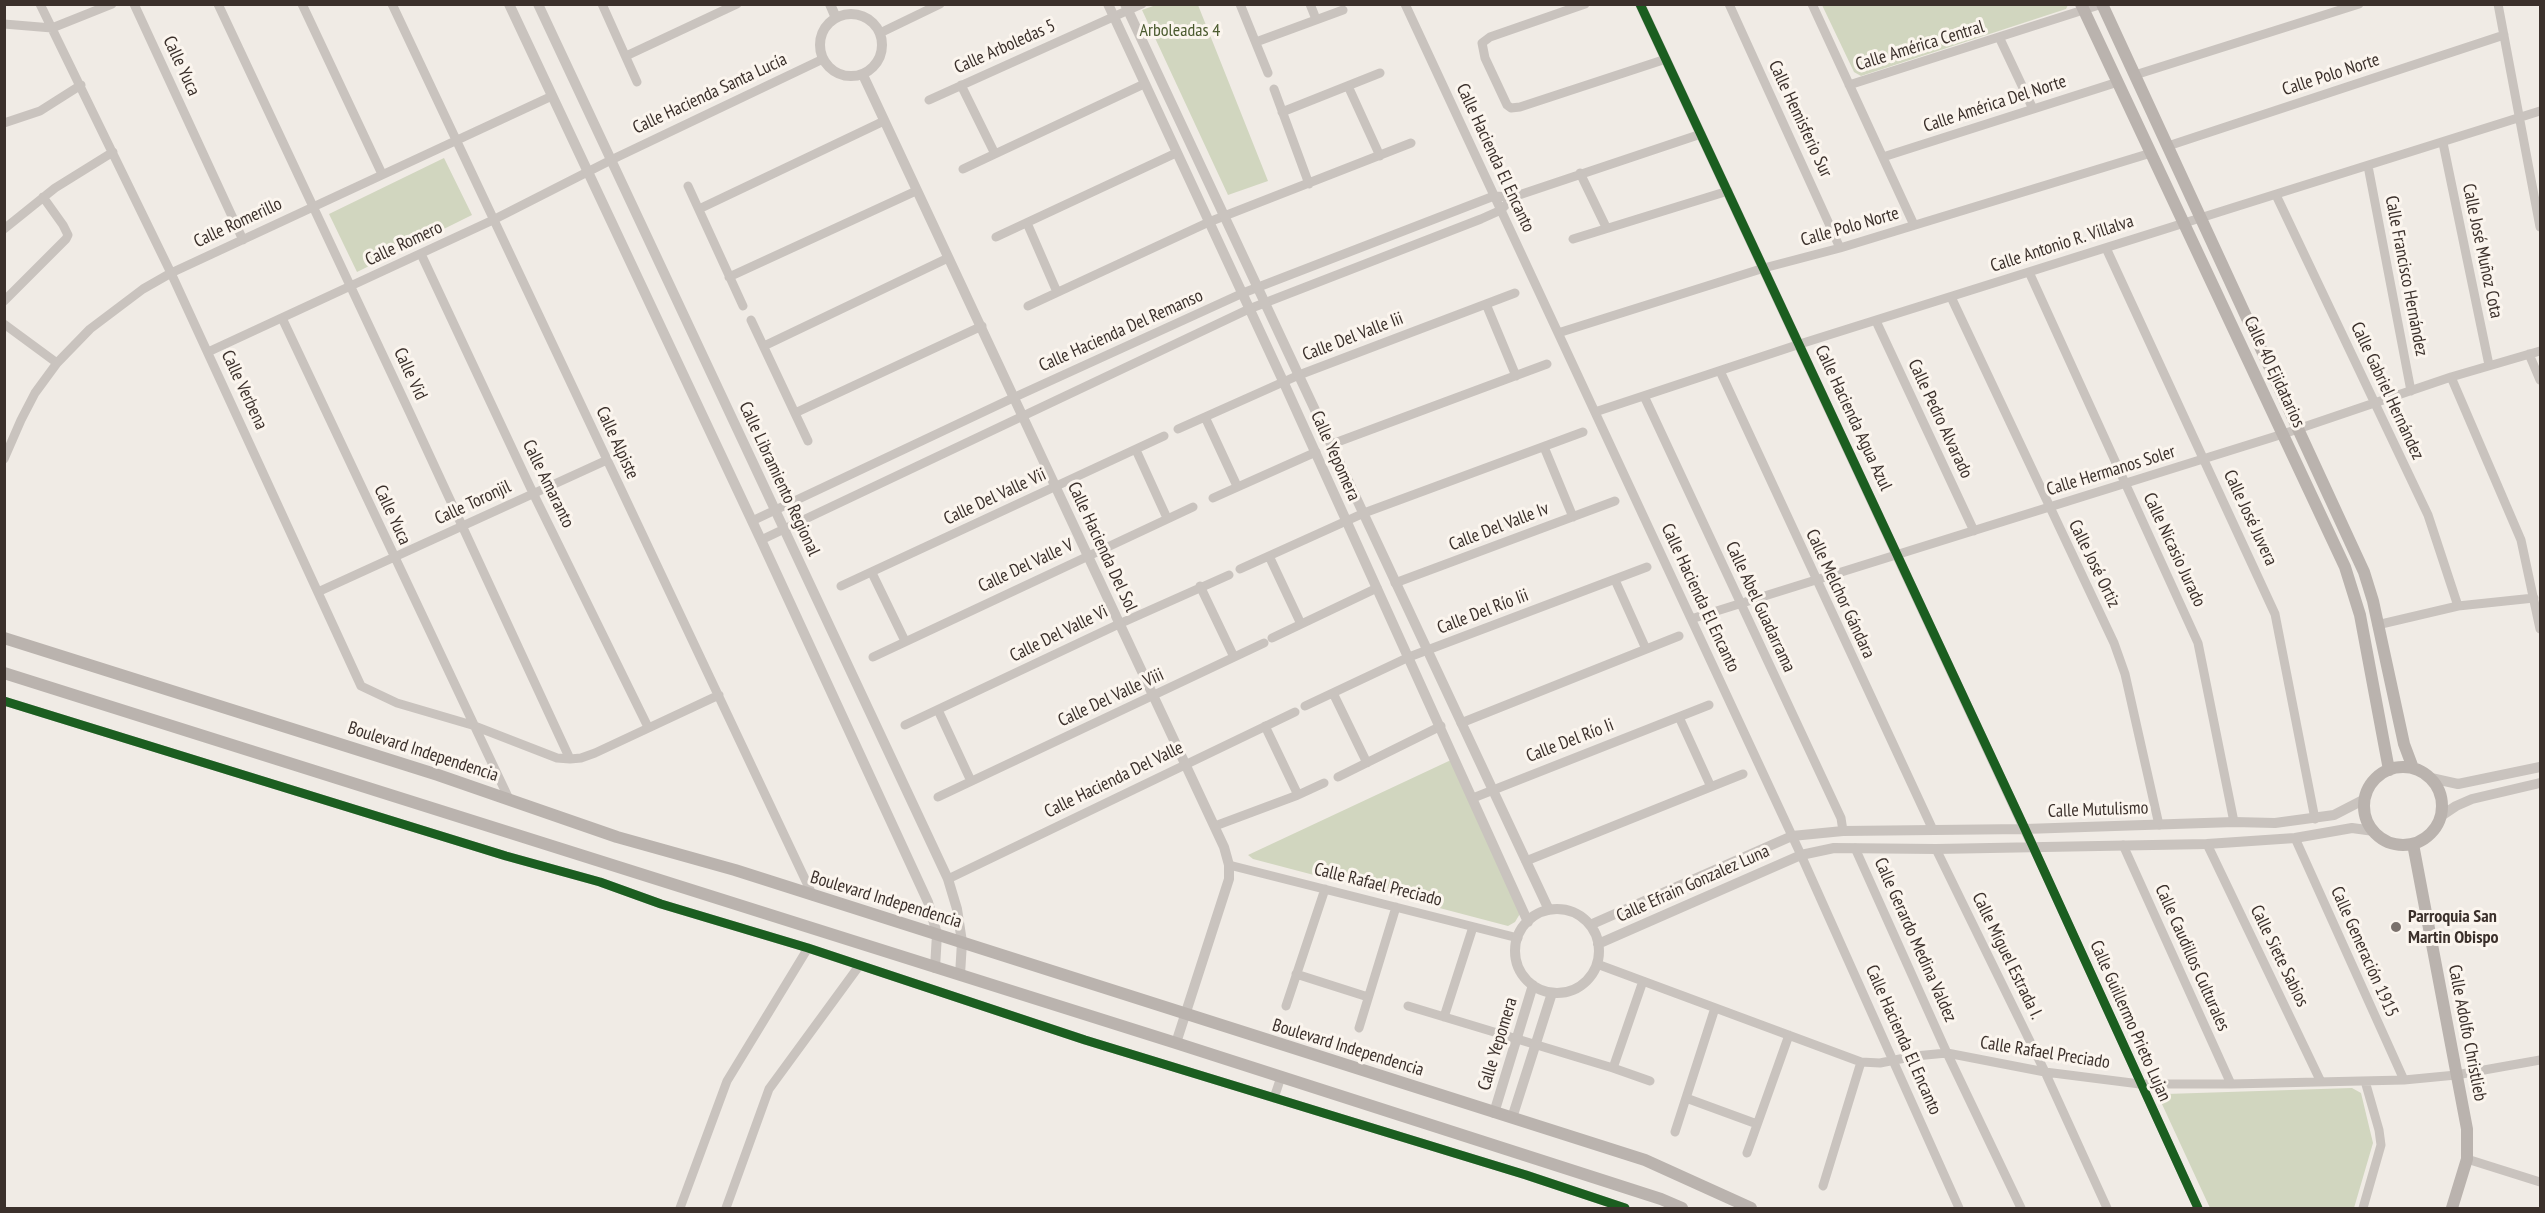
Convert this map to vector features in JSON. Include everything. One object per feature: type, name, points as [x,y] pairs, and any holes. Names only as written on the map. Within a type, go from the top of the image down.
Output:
[{"type":"main road","name":"Calle 40 Ejidatarios","points":[[2102,4],[2364,572],[2388,680],[2404,744],[2413,768]]},
{"type":"main road","name":"Calle 40 Ejidatarios","points":[[2083,8],[2352,586],[2389,770]]},
{"type":"main road","name":"Boulevard Independencia","points":[[4,638],[509,799],[617,837],[735,870],[1645,1160],[1751,1209]]},
{"type":"main road","points":[[4,673],[1176,1043],[1661,1199],[1682,1209]]},
{"type":"main road","points":[[2372,683],[2388,680]]},
{"type":"main road","points":[[2403,766],[2413,768],[2431,778],[2440,796],[2441,816],[2431,834],[2413,844],[2400,845],[2388,842],[2374,831],[2366,818],[2365,799],[2375,778],[2389,770],[2403,766]]},
{"type":"main road","name":"Calle Adolfo Christlieb","points":[[2413,844],[2467,1129],[2467,1159],[2452,1209]]},
{"type":"street","name":"Calle Verbena","points":[[40,4],[171,273],[320,591],[361,686],[397,703],[472,725],[557,758],[570,759]]},
{"type":"street","points":[[4,24],[52,28],[112,4]]},
{"type":"street","name":"Calle Yuca","points":[[134,4],[243,240]]},
{"type":"street","name":"Calle Vid","points":[[218,4],[570,759]]},
{"type":"street","points":[[302,4],[382,174]]},
{"type":"street","name":"Calle Alpiste","points":[[392,4],[813,896]]},
{"type":"street","points":[[509,4],[753,522],[928,902],[937,934],[935,968]]},
{"type":"street","name":"Calle Libramiento Regional","points":[[538,4],[948,879],[957,909],[962,942],[960,975]]},
{"type":"street","points":[[602,4],[637,82]]},
{"type":"street","points":[[626,56],[737,4]]},
{"type":"street","points":[[830,4],[836,18]]},
{"type":"street","points":[[880,33],[940,4]]},
{"type":"street","name":"Calle Yepomera","points":[[1108,4],[1316,452],[1528,922]]},
{"type":"street","name":"Calle Arboledas 5","points":[[929,100],[1113,16],[1127,7],[1142,4]]},
{"type":"street","points":[[1240,4],[1268,73]]},
{"type":"street","points":[[1310,4],[1316,19]]},
{"type":"street","name":"Calle Hacienda El Encanto","points":[[1405,4],[1801,855],[1959,1209]]},
{"type":"street","points":[[1585,4],[1490,37],[1482,43],[1485,58],[1511,108],[1666,59]]},
{"type":"street","name":"Calle Hacienda Agua Azul","points":[[1640,4],[2033,847]]},
{"type":"street","name":"Calle Hemisferio Sur","points":[[1729,4],[1840,248]]},
{"type":"street","points":[[1812,4],[1914,225]]},
{"type":"street","name":"Calle América Central","points":[[1849,85],[2000,39],[2083,8],[2102,4]]},
{"type":"street","points":[[2135,75],[2359,4]]},
{"type":"street","points":[[2498,4],[2541,227]]},
{"type":"street","name":"Calle Yepomera","points":[[1127,7],[1549,910]]},
{"type":"street","points":[[1256,42],[1343,10]]},
{"type":"street","points":[[848,14],[861,16],[872,22],[880,33],[882,45],[880,57],[873,68],[862,75],[840,74],[830,68],[823,59],[820,47],[821,36],[827,25],[836,18],[848,14]]},
{"type":"street","name":"Calle Polo Norte","points":[[2168,146],[2504,35]]},
{"type":"street","points":[[2000,39],[2033,109]]},
{"type":"street","name":"Calle Hacienda Santa Lucía","points":[[610,160],[823,59]]},
{"type":"street","points":[[1282,112],[1380,73]]},
{"type":"street","name":"Calle Hacienda Del Sol","points":[[862,75],[1186,763],[1215,826],[1229,865],[1225,893],[1176,1043]]},
{"type":"street","name":"Calle América Del Norte","points":[[1883,157],[2118,82]]},
{"type":"street","points":[[963,169],[1144,84]]},
{"type":"street","points":[[4,123],[40,111],[81,85]]},
{"type":"street","points":[[961,85],[994,154]]},
{"type":"street","points":[[1348,86],[1380,156]]},
{"type":"street","points":[[1274,89],[1309,184]]},
{"type":"street","name":"Calle Romerillo","points":[[4,459],[35,393],[57,363],[90,329],[118,307],[171,273],[552,96]]},
{"type":"street","name":"Calle Antonio R. Villalva","points":[[1595,412],[1800,344],[2541,111]]},
{"type":"street","points":[[699,209],[884,121]]},
{"type":"street","name":"Calle Hacienda Del Remanso","points":[[753,522],[1015,397],[1258,287],[1494,196],[1513,197],[1701,134]]},
{"type":"street","points":[[1028,306],[1209,222],[1411,143]]},
{"type":"street","name":"Calle José Muñoz Cota","points":[[2443,143],[2489,365]]},
{"type":"street","points":[[4,229],[42,197],[114,152]]},
{"type":"street","points":[[996,237],[1176,153]]},
{"type":"street","name":"Calle Polo Norte","points":[[1558,333],[1764,268],[1840,248],[2151,153]]},
{"type":"street","name":"Calle Romero","points":[[208,352],[493,220],[610,160]]},
{"type":"street","name":"Calle Francisco Hernández","points":[[2368,166],[2411,391]]},
{"type":"street","points":[[1580,173],[1606,227]]},
{"type":"street","points":[[688,186],[743,306]]},
{"type":"street","points":[[729,277],[916,191]]},
{"type":"street","points":[[1573,239],[1728,191]]},
{"type":"street","name":"Calle Gabriel Hernández","points":[[2276,195],[2428,515],[2458,606]]},
{"type":"street","points":[[4,301],[68,235],[42,197]]},
{"type":"street","name":"Calle Hacienda Del Remanso","points":[[761,540],[1249,309],[1481,219],[1501,210],[1513,197]]},
{"type":"street","points":[[1027,223],[1057,292]]},
{"type":"street","name":"Calle José Juvera","points":[[2106,248],[2275,614],[2315,819]]},
{"type":"street","name":"Calle Amaranto","points":[[421,254],[533,494],[648,727]]},
{"type":"street","points":[[764,346],[948,258]]},
{"type":"street","name":"Calle Nicasio Jurado","points":[[2029,272],[2198,643],[2234,822]]},
{"type":"street","name":"Calle Del Valle Iii","points":[[1178,429],[1283,381],[1515,293]]},
{"type":"street","name":"Calle José Ortiz","points":[[1951,297],[2048,508],[2114,643],[2121,661],[2159,825]]},
{"type":"street","points":[[1485,304],[1516,376]]},
{"type":"street","name":"Calle Yuca","points":[[282,318],[472,725],[509,799]]},
{"type":"street","points":[[751,320],[808,441]]},
{"type":"street","name":"Calle Pedro Alvarado","points":[[1876,321],[1974,531]]},
{"type":"street","points":[[4,324],[57,363]]},
{"type":"street","points":[[795,412],[982,326]]},
{"type":"street","name":"Calle Hermanos Soler","points":[[1691,619],[2126,484],[2489,365],[2541,351]]},
{"type":"street","points":[[2529,354],[2541,380]]},
{"type":"street","points":[[1332,444],[1547,364]]},
{"type":"street","name":"Calle Melchor Gándara","points":[[1720,371],[1815,580],[1933,830]]},
{"type":"street","points":[[2451,377],[2517,529],[2541,629]]},
{"type":"street","name":"Calle Abel Guadarrama","points":[[1644,396],[1841,818],[1843,831]]},
{"type":"street","points":[[1204,417],[1237,486]]},
{"type":"street","points":[[1240,568],[1364,513],[1583,432]]},
{"type":"street","name":"Calle Del Valle Vii","points":[[841,586],[1164,436]]},
{"type":"street","points":[[1544,447],[1573,517]]},
{"type":"street","points":[[1136,450],[1167,518]]},
{"type":"street","points":[[1213,498],[1316,452]]},
{"type":"street","name":"Calle Toronjil","points":[[320,591],[607,460]]},
{"type":"street","name":"Calle Del Valle Iv","points":[[1395,583],[1615,501]]},
{"type":"street","name":"Calle Del Valle V","points":[[873,657],[1193,507]]},
{"type":"street","points":[[1269,556],[1301,624],[1377,588]]},
{"type":"street","name":"Calle Del Río Iii","points":[[1305,706],[1409,657],[1647,567]]},
{"type":"street","points":[[872,573],[905,641]]},
{"type":"street","name":"Calle Del Valle Vi","points":[[905,725],[1200,586],[1229,575]]},
{"type":"street","points":[[1615,580],[1646,649]]},
{"type":"street","points":[[1200,586],[1234,657]]},
{"type":"street","points":[[2377,625],[2458,606],[2534,598]]},
{"type":"street","name":"Calle Del Valle Viii","points":[[938,797],[1153,697],[1301,624]]},
{"type":"street","points":[[1461,723],[1679,636]]},
{"type":"street","points":[[1333,693],[1367,763]]},
{"type":"street","points":[[570,759],[582,758],[595,753],[719,694]]},
{"type":"street","points":[[4,701],[506,856],[600,882],[661,904],[808,948],[1274,1098],[1526,1175],[1625,1209]]},
{"type":"street","name":"Calle Del Río Ii","points":[[1473,798],[1709,705]]},
{"type":"street","points":[[938,710],[971,782]]},
{"type":"street","name":"Calle Hacienda Del Valle","points":[[948,879],[1295,712]]},
{"type":"street","points":[[1679,717],[1711,787]]},
{"type":"street","points":[[1265,726],[1298,795]]},
{"type":"street","points":[[1338,777],[1441,726]]},
{"type":"street","points":[[2431,778],[2448,784],[2458,784],[2541,767]]},
{"type":"street","points":[[1526,861],[1743,774]]},
{"type":"street","points":[[1215,826],[1324,783]]},
{"type":"street","points":[[2441,816],[2472,799],[2541,783]]},
{"type":"street","name":"Calle Mutulismo","points":[[1792,836],[1843,831],[2276,823],[2334,815],[2365,799]]},
{"type":"street","name":"Calle Mutulismo","points":[[1801,855],[1834,848],[1936,849],[2207,844],[2295,838],[2352,828],[2374,831]]},
{"type":"street","points":[[1834,848],[1843,831]]},
{"type":"street","name":"Calle Efrain Gonzalez Luna","points":[[1590,925],[1792,836]]},
{"type":"street","name":"Calle Generación 1915","points":[[2295,838],[2404,1080]]},
{"type":"street","name":"Calle Siete Sabios","points":[[2207,844],[2321,1082]]},
{"type":"street","name":"Calle Caudillos Culturales","points":[[2123,845],[2230,1084]]},
{"type":"street","name":"Calle Guillermo Prieto Lujan","points":[[2033,847],[2198,1209]]},
{"type":"street","name":"Calle Gerardo Medina Valdez","points":[[1855,848],[1947,1053],[2022,1209]]},
{"type":"street","name":"Calle Miguel Estrada I.","points":[[1936,849],[2045,1072],[2107,1209]]},
{"type":"street","name":"Calle Efrain Gonzalez Luna","points":[[1598,944],[1801,855]]},
{"type":"street","name":"Calle Rafael Preciado","points":[[1229,865],[1518,938]]},
{"type":"street","points":[[1286,1006],[1325,889]]},
{"type":"street","points":[[1359,1028],[1396,907]]},
{"type":"street","points":[[1558,909],[1576,914],[1590,925],[1598,944],[1597,964],[1592,975],[1575,989],[1552,993],[1533,985],[1519,968],[1516,958],[1518,938],[1528,922],[1549,910],[1558,909]]},
{"type":"street","points":[[1444,1017],[1473,927]]},
{"type":"street","points":[[680,1209],[727,1081],[808,948]]},
{"type":"street","name":"Calle Rafael Preciado","points":[[1597,964],[1862,1062],[1894,1061],[1915,1056],[1947,1053],[2045,1072],[2140,1084],[2230,1084],[2404,1080],[2456,1075],[2541,1060]]},
{"type":"street","points":[[726,1209],[769,1089],[859,966]]},
{"type":"street","points":[[1296,974],[1368,997]]},
{"type":"street","points":[[1613,1068],[1643,981]]},
{"type":"street","name":"Calle Yepomera","points":[[1494,1113],[1533,985]]},
{"type":"street","name":"Calle Yepomera","points":[[1512,1118],[1552,993]]},
{"type":"street","points":[[1408,1006],[1650,1081]]},
{"type":"street","points":[[1675,1132],[1715,1008]]},
{"type":"street","points":[[1747,1153],[1789,1035]]},
{"type":"street","points":[[1824,1186],[1862,1062]]},
{"type":"street","points":[[1274,1098],[1281,1077]]},
{"type":"street","points":[[2363,1209],[2381,1145],[2365,1081]]},
{"type":"street","points":[[1686,1098],[1757,1124]]},
{"type":"street","points":[[2467,1159],[2541,1182]]},
{"type":"green space","name":"Arboleadas 4","points":[[1156,5],[1198,5],[1268,181],[1228,195],[1142,10]]},
{"type":"green space","points":[[1822,5],[2068,5],[2066,9],[1861,76],[1854,72]]},
{"type":"green space","points":[[444,158],[472,215],[357,272],[329,214]]},
{"type":"green space","points":[[1451,760],[1521,912],[1515,922],[1508,926],[1253,859],[1248,855]]},
{"type":"green space","points":[[2352,1088],[2361,1093],[2373,1143],[2354,1208],[2210,1208],[2161,1102],[2166,1094]]},
{"type":"cycle path","points":[[1640,4],[2025,829],[2198,1208]]},
{"type":"cycle path","points":[[4,701],[506,856],[600,882],[661,904],[808,948],[1085,1040],[1526,1175],[1625,1208]]},
{"type":"place","name":"Parroquia San Martin Obispo","points":[[2396,927]]}]
